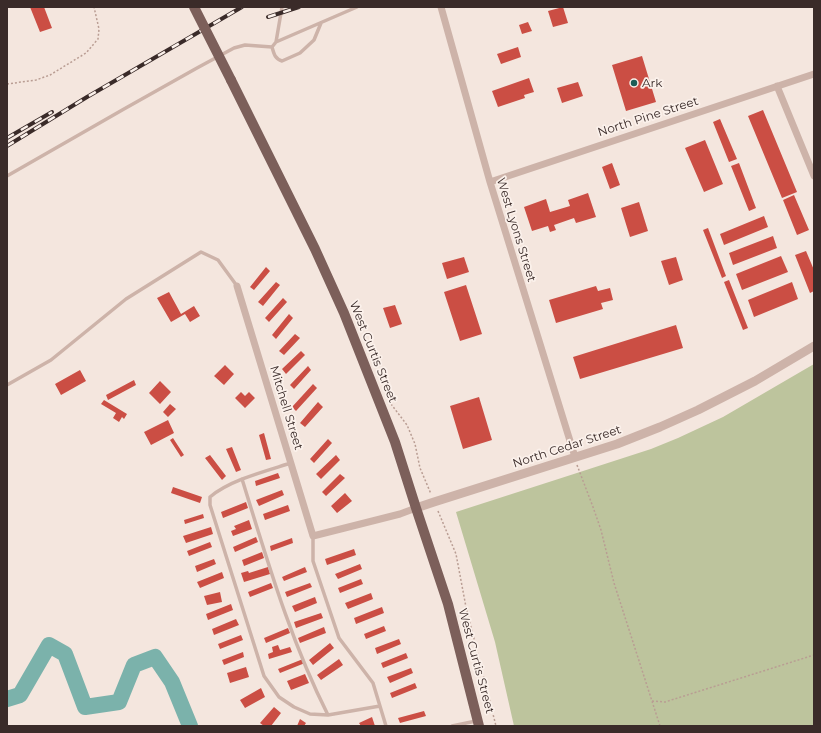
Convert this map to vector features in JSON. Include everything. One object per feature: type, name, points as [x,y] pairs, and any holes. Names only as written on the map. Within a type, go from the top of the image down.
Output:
[{"type":"main road","name":"West Curtis Street","points":[[194,7],[315,249],[344,313],[395,442],[448,604],[479,723]]},
{"type":"street","name":"West Lyons Street","points":[[441,7],[490,182],[575,457]]},
{"type":"street","name":"North Pine Street","points":[[490,182],[814,74]]},
{"type":"street","points":[[777,86],[814,176]]},
{"type":"street","name":"Mitchell Street","points":[[237,286],[313,536]]},
{"type":"street","name":"North Cedar Street","points":[[313,536],[400,514],[617,444],[698,410],[754,381],[814,346]]},
{"type":"lane","points":[[276,42],[282,7]]},
{"type":"lane","points":[[321,23],[314,40],[300,53],[282,61],[277,59],[273,53],[272,47],[276,42],[357,7]]},
{"type":"lane","points":[[7,176],[144,97],[234,48],[245,46],[272,47]]},
{"type":"lane","points":[[7,386],[51,360],[126,299],[201,252],[218,260],[237,286]]},
{"type":"lane","points":[[291,463],[242,479],[217,491],[210,497],[210,505],[264,676],[279,697],[294,707],[310,714],[328,715],[380,706]]},
{"type":"lane","points":[[242,479],[284,611],[314,688],[328,715]]},
{"type":"lane","points":[[313,536],[313,561],[339,638],[373,683],[386,726]]},
{"type":"lane","points":[[452,726],[479,723]]},
{"type":"path","points":[[7,84],[36,80],[50,75],[86,53],[98,39],[99,29],[94,7]]},
{"type":"path","points":[[575,457],[597,518],[614,583],[660,726]]},
{"type":"path","points":[[652,701],[665,702],[814,655]]},
{"type":"green space","points":[[814,364],[814,726],[514,726],[495,642],[456,512],[651,449],[678,438],[723,417]]},
{"type":"building","points":[[30,7],[44,7],[52,28],[40,32]]},
{"type":"building","points":[[563,7],[568,23],[553,27],[548,11]]},
{"type":"building","points":[[528,22],[532,31],[522,34],[519,25]]},
{"type":"building","points":[[518,47],[521,57],[501,64],[497,54]]},
{"type":"building","name":"Ark","points":[[642,56],[656,102],[626,111],[612,65]]},
{"type":"building","points":[[529,78],[534,92],[524,95],[525,98],[498,107],[492,91]]},
{"type":"building","points":[[578,82],[583,96],[562,103],[557,88]]},
{"type":"building","points":[[763,110],[797,192],[782,198],[748,116]]},
{"type":"building","points":[[720,119],[737,159],[729,162],[713,122]]},
{"type":"building","points":[[705,140],[723,184],[704,192],[685,148]]},
{"type":"building","points":[[612,163],[620,185],[610,189],[602,167]]},
{"type":"building","points":[[739,163],[756,208],[749,211],[731,166]]},
{"type":"building","points":[[588,193],[596,217],[576,223],[574,218],[554,225],[556,230],[550,232],[548,226],[532,231],[524,207],[546,199],[550,212],[570,206],[568,200]]},
{"type":"building","points":[[794,195],[809,230],[797,235],[783,200]]},
{"type":"building","points":[[639,202],[648,231],[630,237],[621,208]]},
{"type":"building","points":[[764,216],[768,227],[724,245],[720,234]]},
{"type":"building","points":[[708,228],[726,276],[722,278],[703,230]]},
{"type":"building","points":[[773,236],[777,248],[733,265],[729,253]]},
{"type":"building","points":[[806,251],[814,270],[814,291],[810,293],[795,255]]},
{"type":"building","points":[[781,256],[788,272],[742,290],[736,274]]},
{"type":"building","points":[[464,257],[469,272],[447,279],[442,263]]},
{"type":"building","points":[[676,257],[683,280],[669,285],[661,261]]},
{"type":"building","points":[[266,267],[270,271],[254,290],[250,287]]},
{"type":"building","points":[[729,280],[748,328],[743,330],[724,282]]},
{"type":"building","points":[[276,282],[280,285],[263,306],[258,302]]},
{"type":"building","points":[[792,282],[798,299],[754,317],[748,300]]},
{"type":"building","points":[[466,285],[482,334],[460,341],[444,292]]},
{"type":"building","points":[[596,286],[598,291],[610,288],[613,300],[601,303],[603,309],[556,323],[549,300]]},
{"type":"building","points":[[169,292],[181,314],[194,306],[200,316],[190,322],[185,314],[171,322],[157,298]]},
{"type":"building","points":[[283,298],[287,302],[269,322],[265,318]]},
{"type":"building","points":[[395,305],[402,324],[390,328],[383,308]]},
{"type":"building","points":[[289,314],[293,318],[276,339],[272,335]]},
{"type":"building","points":[[676,325],[683,348],[580,379],[573,357]]},
{"type":"building","points":[[295,334],[300,338],[284,355],[279,351]]},
{"type":"building","points":[[301,351],[305,355],[286,374],[282,369]]},
{"type":"building","points":[[225,365],[234,374],[224,385],[214,376]]},
{"type":"building","points":[[308,366],[311,370],[294,389],[290,385]]},
{"type":"building","points":[[80,370],[86,381],[61,395],[55,384]]},
{"type":"building","points":[[134,380],[136,385],[108,400],[106,395]]},
{"type":"building","points":[[160,381],[171,392],[160,404],[149,393]]},
{"type":"building","points":[[313,384],[317,388],[296,411],[292,407]]},
{"type":"building","points":[[241,392],[245,396],[249,392],[255,398],[245,408],[235,398]]},
{"type":"building","points":[[479,397],[492,440],[463,449],[450,406]]},
{"type":"building","points":[[104,400],[127,414],[124,419],[122,417],[119,422],[113,418],[116,413],[101,404]]},
{"type":"building","points":[[318,402],[323,407],[305,427],[300,423]]},
{"type":"building","points":[[170,404],[176,409],[168,417],[163,412]]},
{"type":"building","points":[[168,420],[174,433],[151,445],[144,432]]},
{"type":"building","points":[[264,433],[271,459],[266,460],[259,435]]},
{"type":"building","points":[[173,438],[184,455],[181,457],[170,440]]},
{"type":"building","points":[[328,439],[332,443],[314,463],[310,459]]},
{"type":"building","points":[[232,447],[241,470],[236,472],[226,449]]},
{"type":"building","points":[[210,455],[226,476],[222,480],[205,458]]},
{"type":"building","points":[[336,455],[340,460],[321,479],[316,474]]},
{"type":"building","points":[[278,473],[280,478],[256,486],[255,481]]},
{"type":"building","points":[[340,474],[345,478],[326,496],[322,492]]},
{"type":"building","points":[[173,487],[202,497],[200,503],[171,493]]},
{"type":"building","points":[[282,490],[284,495],[259,506],[256,500]]},
{"type":"building","points":[[345,493],[352,501],[337,513],[331,506]]},
{"type":"building","points":[[246,502],[248,508],[223,518],[221,512]]},
{"type":"building","points":[[288,505],[290,511],[265,520],[263,514]]},
{"type":"building","points":[[203,514],[204,518],[185,524],[184,520]]},
{"type":"building","points":[[249,520],[252,529],[233,536],[231,531],[236,529],[234,526]]},
{"type":"building","points":[[211,527],[213,534],[186,543],[183,536]]},
{"type":"building","points":[[256,537],[258,542],[235,552],[233,547]]},
{"type":"building","points":[[292,538],[293,543],[271,551],[270,546]]},
{"type":"building","points":[[210,542],[212,547],[189,556],[187,551]]},
{"type":"building","points":[[354,549],[356,555],[327,565],[325,559]]},
{"type":"building","points":[[262,552],[264,558],[244,566],[242,560]]},
{"type":"building","points":[[214,559],[216,564],[197,572],[195,566]]},
{"type":"building","points":[[360,564],[362,569],[338,579],[335,574]]},
{"type":"building","points":[[268,567],[270,574],[244,582],[241,573],[248,571],[249,573]]},
{"type":"building","points":[[305,567],[307,572],[284,581],[282,577]]},
{"type":"building","points":[[222,572],[224,578],[200,588],[197,582]]},
{"type":"building","points":[[361,579],[363,584],[340,593],[338,588]]},
{"type":"building","points":[[271,583],[273,588],[250,597],[248,592]]},
{"type":"building","points":[[310,583],[312,587],[287,597],[285,592]]},
{"type":"building","points":[[220,592],[222,602],[207,605],[204,596]]},
{"type":"building","points":[[371,593],[373,599],[348,609],[345,603]]},
{"type":"building","points":[[315,597],[317,603],[295,612],[292,606]]},
{"type":"building","points":[[231,604],[233,610],[208,620],[206,614]]},
{"type":"building","points":[[382,607],[384,613],[356,624],[354,618]]},
{"type":"building","points":[[321,613],[323,618],[296,628],[294,622]]},
{"type":"building","points":[[236,619],[239,625],[214,635],[212,629]]},
{"type":"building","points":[[384,626],[386,631],[366,639],[364,634]]},
{"type":"building","points":[[324,627],[326,633],[300,643],[298,638]]},
{"type":"building","points":[[288,628],[290,633],[266,643],[264,638]]},
{"type":"building","points":[[241,635],[243,640],[220,649],[218,644]]},
{"type":"building","points":[[399,639],[401,644],[377,654],[375,648]]},
{"type":"building","points":[[330,643],[334,648],[313,665],[309,660]]},
{"type":"building","points":[[278,645],[280,650],[290,647],[292,652],[269,659],[268,654],[273,652],[272,647]]},
{"type":"building","points":[[243,652],[244,657],[224,665],[222,660]]},
{"type":"building","points":[[406,653],[408,658],[383,668],[381,663]]},
{"type":"building","points":[[303,659],[305,663],[280,673],[278,669]]},
{"type":"building","points":[[339,659],[343,665],[321,680],[317,675]]},
{"type":"building","points":[[246,667],[249,677],[230,683],[227,673]]},
{"type":"building","points":[[411,668],[413,673],[390,683],[387,677]]},
{"type":"building","points":[[305,674],[309,683],[291,690],[287,681]]},
{"type":"building","points":[[415,683],[417,688],[392,698],[390,693]]},
{"type":"building","points":[[261,688],[265,697],[245,708],[240,700]]},
{"type":"building","points":[[274,707],[281,713],[271,726],[264,726],[260,723]]},
{"type":"building","points":[[424,711],[426,716],[400,723],[398,718]]},
{"type":"building","points":[[372,717],[375,726],[361,726],[359,723]]},
{"type":"building","points":[[300,719],[306,723],[304,726],[297,726]]},
{"type":"waterway","points":[[7,699],[20,695],[49,645],[65,654],[85,707],[119,702],[134,665],[155,657],[172,682],[190,726]]},
{"type":"railway","points":[[7,146],[87,97],[242,7]]},
{"type":"railway","points":[[268,17],[299,7]]},
{"type":"railway","points":[[7,138],[52,112]]},
{"type":"place","name":"Ark","points":[[634,83]]}]
